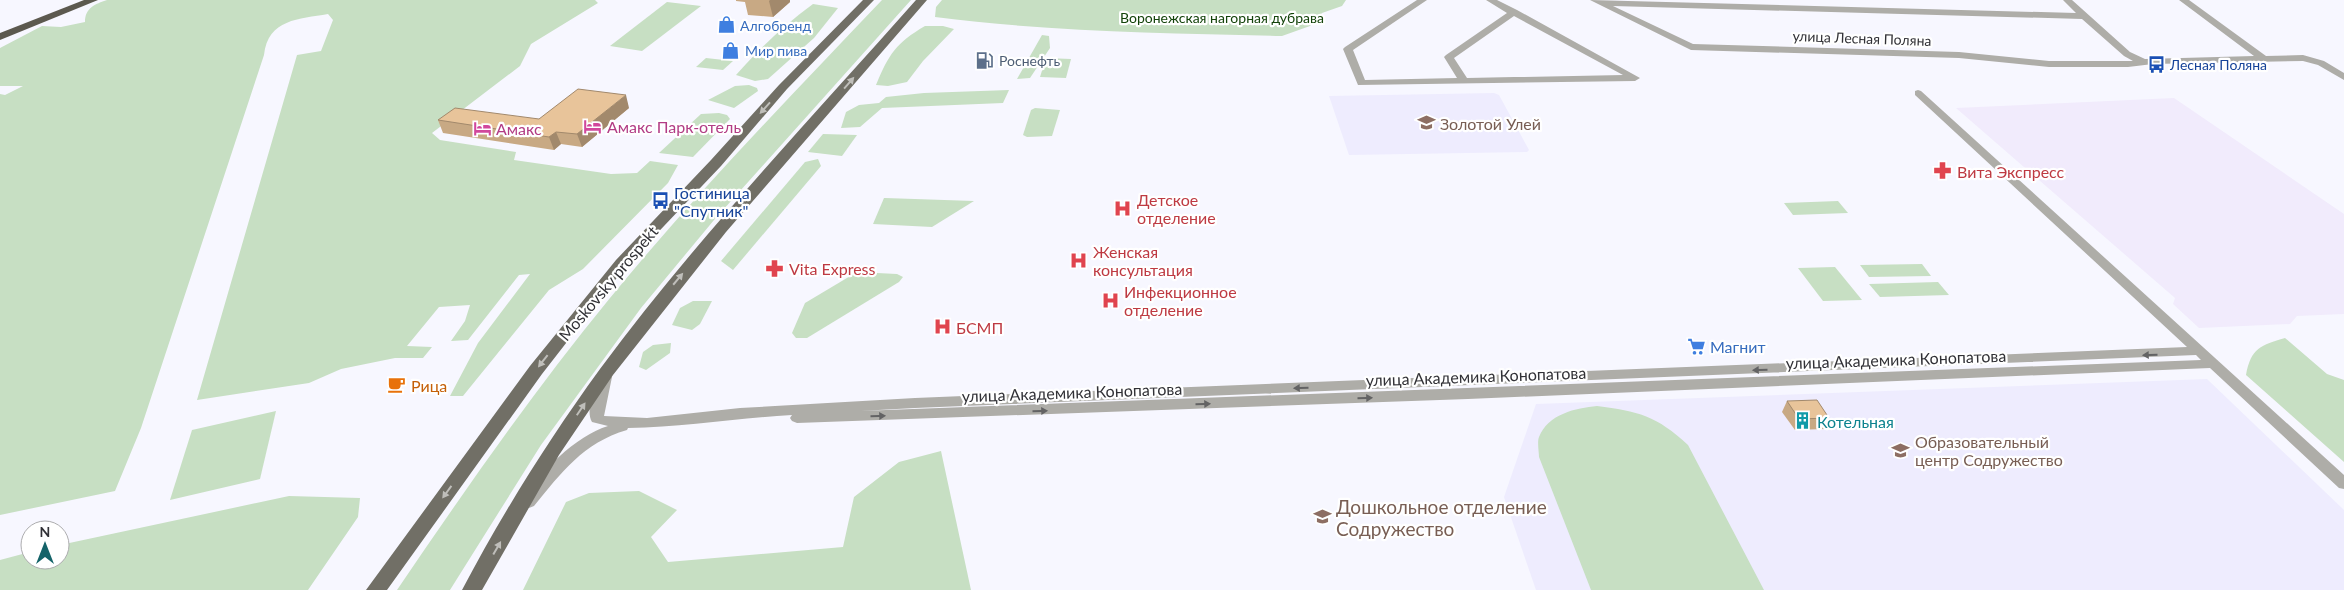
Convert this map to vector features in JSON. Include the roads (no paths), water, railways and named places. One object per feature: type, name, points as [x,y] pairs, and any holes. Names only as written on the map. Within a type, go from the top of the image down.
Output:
[{"type":"highway","points":[[0,30],[77,0]]},
{"type":"highway","points":[[0,37],[93,0]]},
{"type":"main road","name":"Moskovsky prospekt","points":[[376,590],[536,370],[621,264],[784,87],[869,0]]},
{"type":"main road","points":[[472,590],[555,448],[606,372],[670,288],[724,224],[922,0]]},
{"type":"street","points":[[1423,0],[1348,48],[1361,84],[1635,78],[1490,0]]},
{"type":"street","points":[[2067,0],[2139,63]]},
{"type":"street","points":[[2183,0],[2264,59]]},
{"type":"street","name":"улица Лесная Поляна","points":[[1596,1],[2084,16]]},
{"type":"street","name":"улица Лесная Поляна","points":[[1596,1],[1692,47],[1959,55],[2049,64],[2264,59],[2313,60],[2344,77]]},
{"type":"street","points":[[1464,81],[1449,57],[1514,12]]},
{"type":"street","points":[[1918,92],[2344,484]]},
{"type":"street","name":"улица Академика Конопатова","points":[[642,423],[742,413],[915,403],[2199,352]]},
{"type":"street","name":"улица Академика Конопатова","points":[[742,413],[765,419],[867,417],[2212,364]]},
{"type":"street","points":[[606,372],[597,408],[597,419],[610,423],[642,423]]},
{"type":"street","points":[[511,524],[571,452],[597,435],[612,429],[642,423]]},
{"type":"place","name":"Алгобренд","points":[[726,25]]},
{"type":"place","name":"Мир пива","points":[[731,50]]},
{"type":"place","name":"Роснефть","points":[[985,60]]},
{"type":"place","name":"Лесная Поляна","points":[[2156,64]]},
{"type":"place","name":"Золотой Улей","points":[[1426,123]]},
{"type":"place","name":"Амакс Парк-отель","points":[[593,126]]},
{"type":"place","name":"Амакс","points":[[482,128]]},
{"type":"place","name":"Вита Экспресс","points":[[1943,171]]},
{"type":"place","name":"Гостиница \"Спутник\"","points":[[660,201]]},
{"type":"place","name":"Детское отделение","points":[[1123,208]]},
{"type":"place","name":"Женская консультация","points":[[1079,260]]},
{"type":"place","name":"Vita Express","points":[[775,268]]},
{"type":"place","name":"Инфекционное отделение","points":[[1110,300]]},
{"type":"place","name":"БСМП","points":[[942,327]]},
{"type":"place","name":"Магнит","points":[[1696,346]]},
{"type":"place","name":"Рица","points":[[397,385]]},
{"type":"place","name":"Котельная","points":[[1803,421]]},
{"type":"place","name":"Образовательный центр Содружество","points":[[1901,450]]},
{"type":"place","name":"Дошкольное отделение Содружество","points":[[1322,517]]},
{"type":"park label","name":"Воронежская нагорная дубрава","points":[[1222,17]]}]
